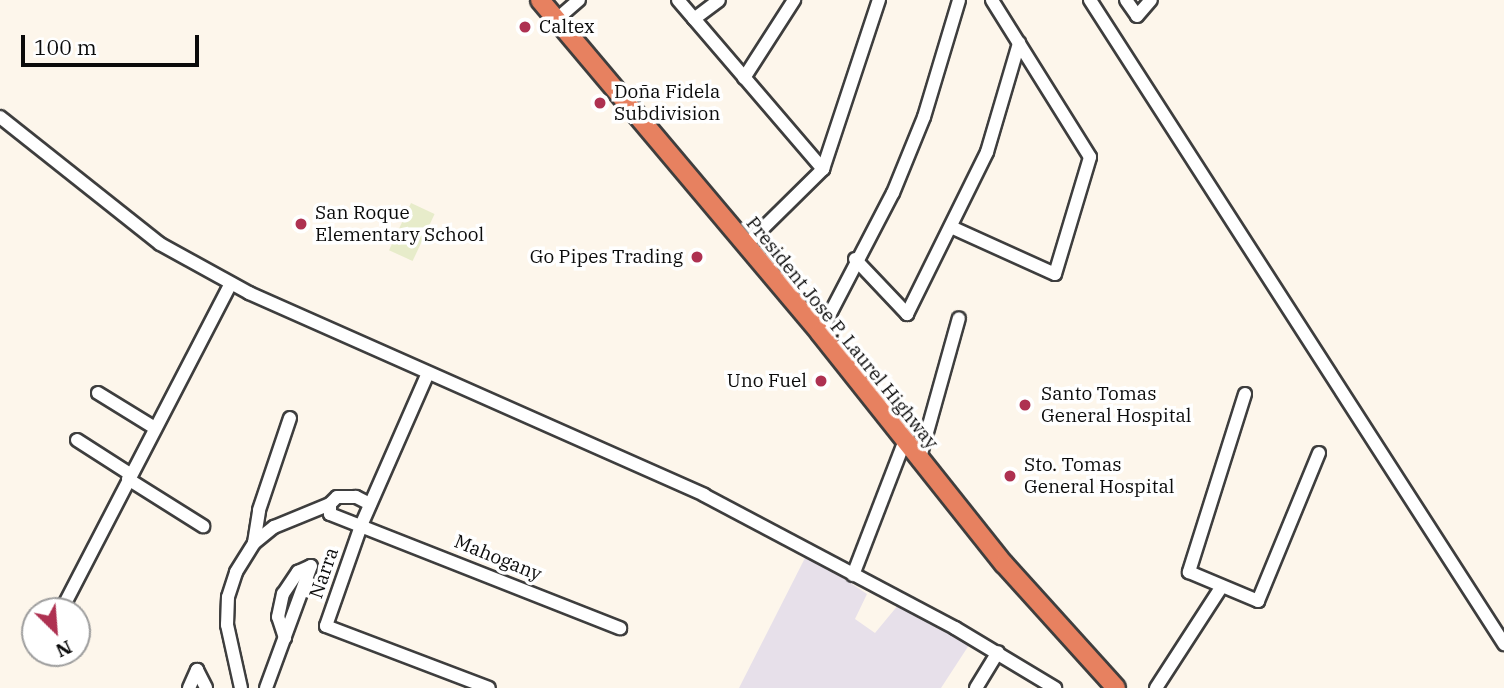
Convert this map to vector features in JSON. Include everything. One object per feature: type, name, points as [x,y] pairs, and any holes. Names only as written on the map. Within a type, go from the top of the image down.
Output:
[{"type":"highway","name":"President Jose P. Laurel Highway","points":[[540,0],[820,333],[919,461],[1116,688]]},
{"type":"street","points":[[557,19],[579,0]]},
{"type":"street","points":[[678,0],[823,169]]},
{"type":"street","points":[[694,19],[719,0]]},
{"type":"street","points":[[744,78],[794,0]]},
{"type":"street","points":[[745,246],[823,169],[878,0]]},
{"type":"street","points":[[820,333],[855,259],[899,180],[924,117],[960,0]]},
{"type":"street","points":[[951,227],[1055,274],[1090,157],[992,0]]},
{"type":"street","points":[[1090,0],[1504,644]]},
{"type":"street","points":[[1126,0],[1136,16],[1151,0]]},
{"type":"street","points":[[855,259],[907,314],[987,152],[1018,43]]},
{"type":"street","points":[[0,117],[160,244],[231,283],[704,495],[998,652],[1047,686]]},
{"type":"street","points":[[68,597],[231,283]]},
{"type":"street","points":[[919,461],[959,318]]},
{"type":"street","name":"Narra","points":[[428,373],[362,523],[326,626],[489,688]]},
{"type":"street","points":[[98,393],[155,428]]},
{"type":"street","points":[[1245,394],[1189,572],[1258,601],[1319,453]]},
{"type":"street","points":[[241,688],[230,649],[228,597],[236,572],[254,543],[259,510],[290,418]]},
{"type":"street","points":[[77,440],[203,526]]},
{"type":"street","points":[[853,575],[904,443]]},
{"type":"street","points":[[254,543],[295,515],[330,509],[345,496],[370,504]]},
{"type":"street","name":"Mahogany","points":[[330,509],[346,524],[362,523],[620,628]]},
{"type":"street","points":[[266,688],[285,638],[312,565],[298,572],[283,594],[278,617],[285,638]]},
{"type":"street","points":[[1156,688],[1222,586]]},
{"type":"street","points":[[976,688],[998,652]]},
{"type":"street","points":[[189,688],[197,670],[206,688]]},
{"type":"shaded area","points":[[807,554],[867,594],[855,619],[875,633],[899,604],[971,642],[941,688],[739,688]]},
{"type":"green space","points":[[411,203],[435,214],[413,261],[389,250]]},
{"type":"place","name":"Caltex","points":[[525,27]]},
{"type":"place","name":"Doña Fidela Subdivision","points":[[600,103]]},
{"type":"place","name":"San Roque Elementary School","points":[[301,224]]},
{"type":"place","name":"Go Pipes Trading","points":[[697,257]]},
{"type":"place","name":"Uno Fuel","points":[[821,381]]},
{"type":"place","name":"Santo Tomas General Hospital","points":[[1025,405]]},
{"type":"place","name":"Sto. Tomas General Hospital","points":[[1010,476]]}]
